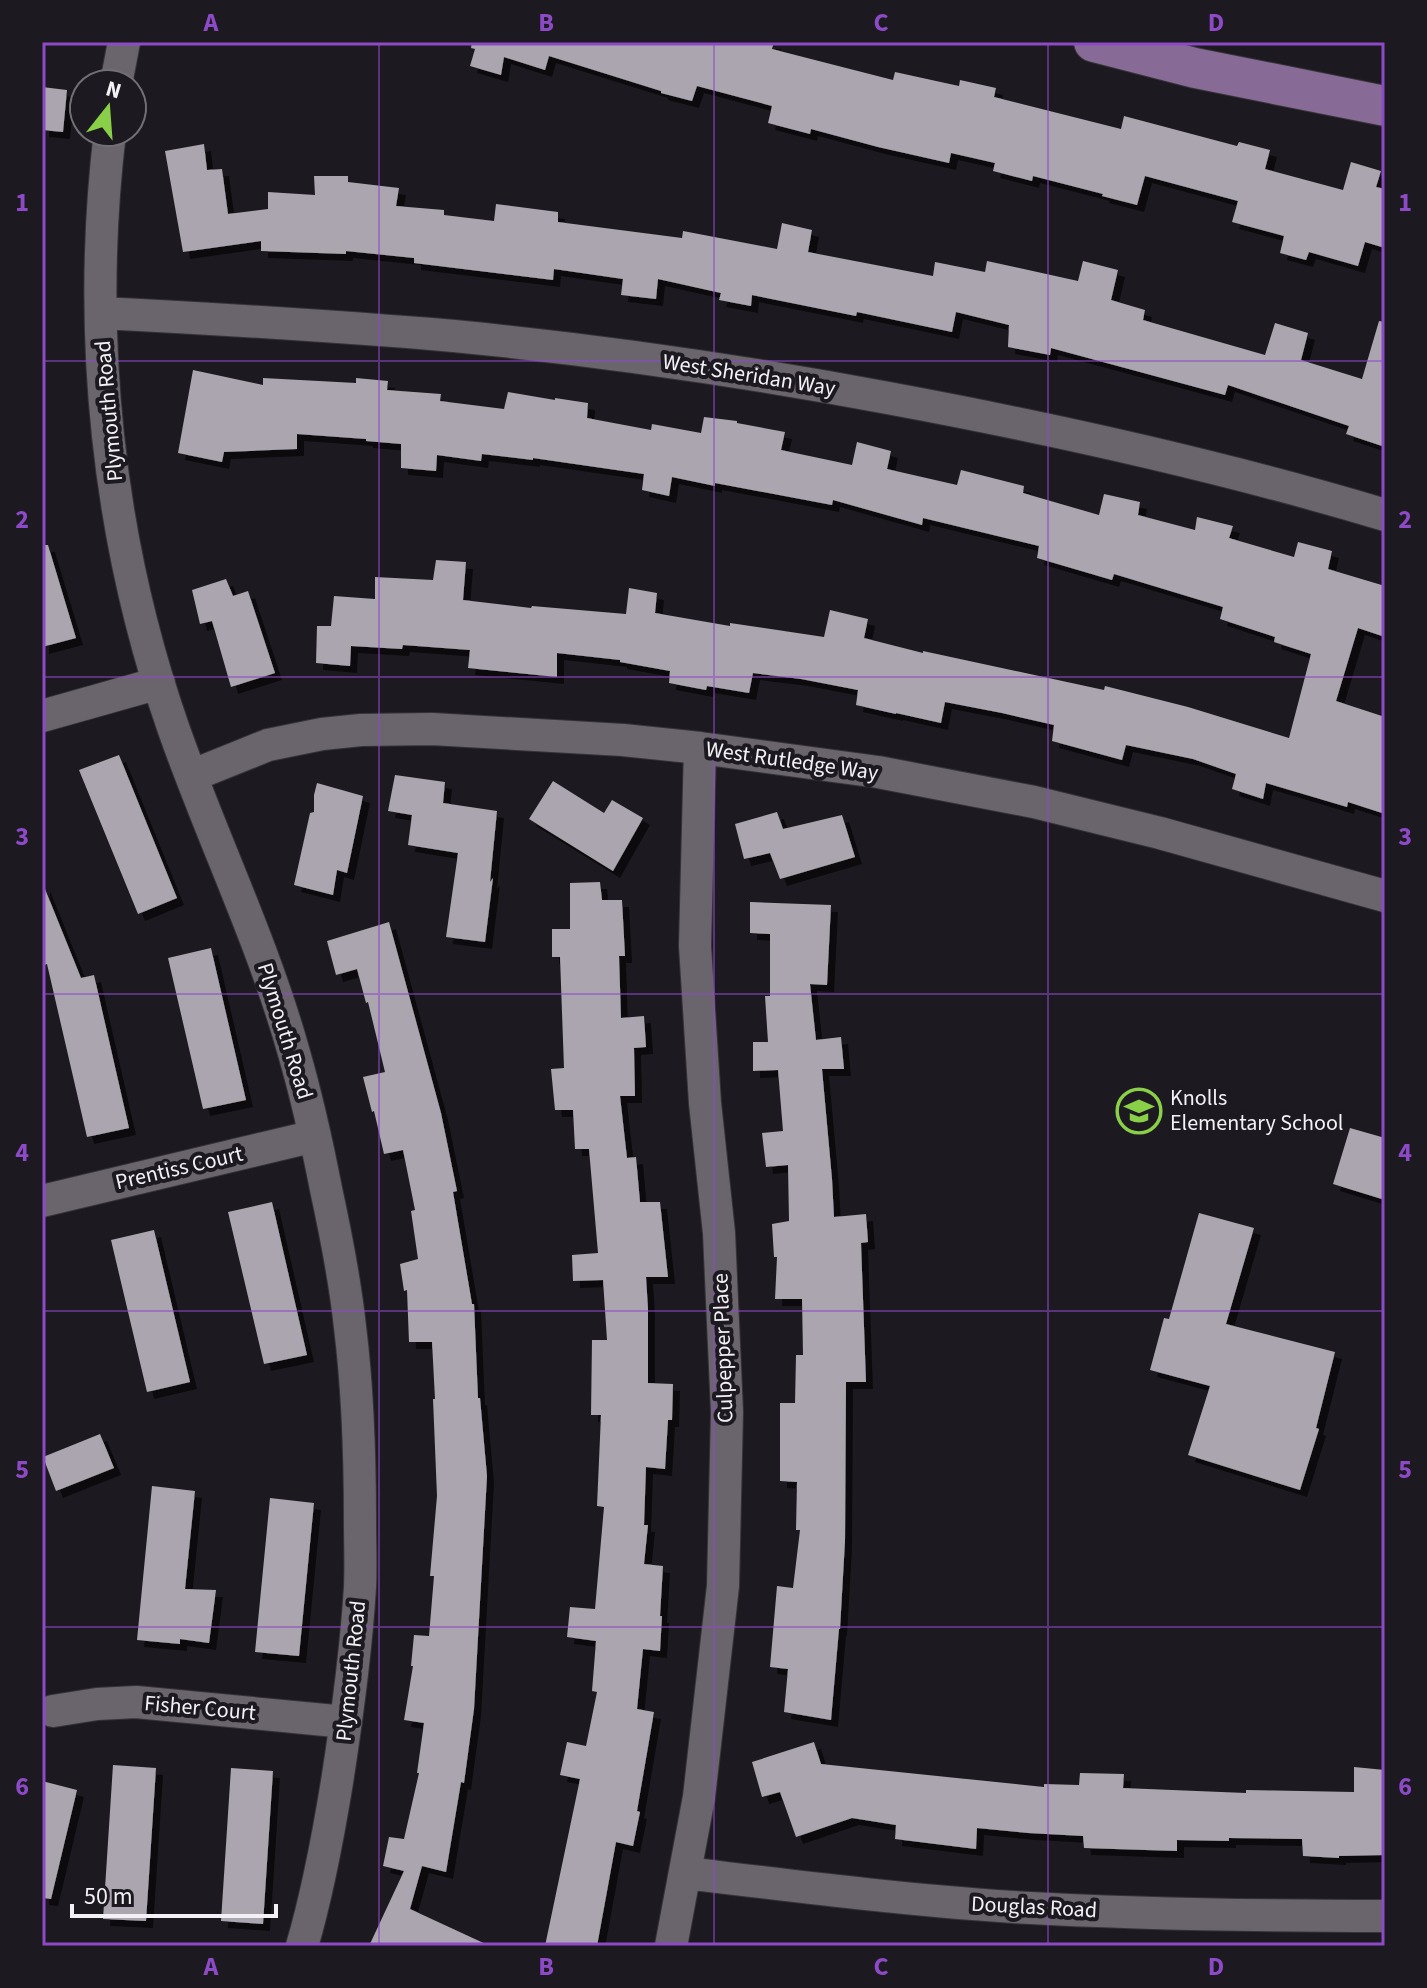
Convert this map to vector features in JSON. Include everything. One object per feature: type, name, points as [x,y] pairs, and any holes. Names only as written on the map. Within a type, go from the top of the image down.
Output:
[{"type":"main road","points":[[1094,42],[1195,68],[1385,106]]},
{"type":"street","points":[[119,68],[124,42]]},
{"type":"street","name":"Plymouth Road","points":[[108,148],[104,184],[101,313],[105,411],[124,547],[142,628],[159,683],[191,776],[268,971],[294,1051],[315,1136],[351,1330],[360,1455],[360,1587],[346,1722],[325,1850],[302,1946]]},
{"type":"street","name":"West Sheridan Way","points":[[101,313],[455,336],[777,377],[1013,421],[1171,458],[1385,515]]},
{"type":"street","points":[[42,716],[159,683]]},
{"type":"street","name":"West Rutledge Way","points":[[191,776],[268,745],[361,730],[432,729],[623,740],[878,772],[1034,802],[1160,833],[1385,896]]},
{"type":"street","name":"Culpepper Place","points":[[671,1946],[699,1797],[723,1586],[727,1412],[719,1233],[705,1103],[695,946],[700,748]]},
{"type":"street","name":"Prentiss Court","points":[[42,1201],[315,1136]]},
{"type":"street","name":"Fisher Court","points":[[53,1711],[136,1702],[346,1722]]},
{"type":"street","name":"Douglas Road","points":[[685,1873],[867,1895],[1012,1907],[1186,1915],[1385,1916]]},
{"type":"building","points":[[472,42],[774,42],[772,49],[893,80],[895,72],[959,86],[960,80],[996,88],[994,97],[1121,129],[1124,116],[1237,146],[1239,142],[1270,150],[1265,169],[1343,190],[1351,162],[1381,171],[1376,187],[1385,189],[1385,248],[1365,242],[1358,266],[1309,252],[1306,260],[1280,253],[1284,236],[1232,222],[1238,201],[1145,176],[1137,205],[1033,176],[1032,181],[993,171],[995,163],[951,153],[949,163],[811,129],[810,134],[768,123],[772,106],[697,86],[692,101],[549,56],[545,70],[504,57],[501,75],[470,66],[475,49],[471,48]]},
{"type":"building","points":[[42,87],[67,90],[63,132],[42,130]]},
{"type":"building","points":[[204,144],[207,170],[222,169],[228,214],[268,209],[268,192],[315,195],[314,176],[348,176],[348,182],[399,188],[396,206],[444,210],[444,215],[494,221],[496,204],[558,212],[558,222],[682,238],[683,231],[777,249],[782,223],[812,230],[808,252],[933,276],[935,262],[985,272],[987,261],[1078,281],[1083,261],[1118,270],[1111,300],[1145,310],[1143,320],[1265,355],[1275,323],[1308,333],[1301,360],[1362,379],[1379,321],[1385,322],[1385,447],[1346,434],[1349,426],[1228,385],[1225,395],[1051,348],[1050,355],[1008,347],[1009,325],[956,312],[952,332],[752,295],[751,306],[719,300],[721,293],[658,279],[656,299],[621,295],[623,279],[554,269],[553,280],[414,263],[414,258],[346,251],[346,254],[261,251],[261,241],[183,252],[165,151]]},
{"type":"building","points":[[193,370],[263,385],[263,378],[356,383],[356,378],[388,381],[387,390],[441,394],[440,401],[504,409],[508,392],[555,398],[588,403],[587,418],[651,430],[652,424],[701,433],[704,417],[737,421],[785,432],[781,450],[852,465],[857,442],[891,451],[887,469],[957,485],[961,470],[1024,486],[1023,493],[1099,515],[1104,494],[1140,502],[1138,515],[1195,530],[1197,517],[1233,526],[1229,538],[1294,557],[1298,542],[1332,551],[1328,569],[1385,586],[1385,637],[1358,628],[1336,701],[1385,717],[1385,814],[1348,802],[1347,807],[1266,783],[1263,799],[1232,789],[1236,774],[1193,759],[1126,745],[1122,760],[1052,741],[1054,725],[1002,713],[945,702],[941,723],[856,705],[858,690],[801,679],[753,673],[749,693],[707,686],[706,690],[669,683],[670,671],[620,660],[557,653],[557,677],[468,668],[470,650],[403,645],[402,649],[351,646],[350,666],[316,663],[317,626],[331,626],[334,596],[375,599],[375,577],[433,580],[436,560],[466,562],[463,600],[626,614],[629,588],[657,593],[655,613],[824,637],[830,610],[868,619],[864,638],[1104,690],[1105,686],[1289,738],[1311,654],[1274,642],[1275,637],[1220,619],[1223,607],[1114,574],[1112,580],[1037,558],[1039,546],[923,518],[922,525],[833,500],[832,505],[672,477],[669,496],[642,490],[644,474],[482,454],[481,461],[437,455],[436,471],[401,468],[401,444],[297,434],[297,449],[224,452],[222,462],[178,453]]},
{"type":"building","points":[[42,545],[48,545],[76,638],[42,647]]},
{"type":"building","points":[[226,579],[233,596],[248,591],[275,673],[231,687],[212,621],[200,624],[192,590]]},
{"type":"building","points":[[119,755],[177,898],[138,914],[79,770]]},
{"type":"building","points":[[395,775],[445,782],[443,803],[497,811],[485,942],[446,937],[458,853],[408,845],[412,815],[388,811]]},
{"type":"building","points":[[553,781],[604,813],[612,800],[643,818],[613,871],[529,819]]},
{"type":"building","points":[[317,783],[363,796],[347,873],[337,870],[333,895],[294,885],[310,813],[314,812]]},
{"type":"building","points":[[777,812],[783,829],[842,815],[855,857],[780,879],[770,853],[744,859],[735,824]]},
{"type":"building","points":[[600,882],[602,900],[622,900],[625,956],[619,956],[621,1018],[644,1016],[646,1047],[634,1048],[635,1096],[620,1096],[627,1158],[636,1157],[640,1202],[660,1202],[668,1277],[646,1277],[648,1383],[673,1384],[665,1469],[646,1467],[644,1525],[648,1525],[644,1564],[663,1566],[662,1616],[660,1651],[643,1649],[637,1709],[654,1712],[633,1846],[616,1842],[597,1946],[545,1946],[580,1779],[560,1775],[567,1742],[586,1746],[597,1692],[592,1691],[596,1641],[567,1637],[570,1607],[595,1609],[604,1507],[597,1506],[601,1415],[591,1415],[592,1340],[607,1340],[603,1280],[573,1281],[572,1255],[598,1253],[589,1149],[575,1149],[573,1110],[555,1110],[551,1069],[564,1068],[560,957],[552,957],[552,929],[570,929],[570,883]]},
{"type":"building","points":[[43,884],[81,978],[94,975],[129,1128],[87,1137],[47,964],[42,966]]},
{"type":"building","points":[[750,902],[831,905],[827,985],[810,984],[816,1040],[841,1037],[844,1069],[822,1069],[834,1217],[866,1214],[868,1242],[861,1243],[866,1382],[846,1382],[845,1541],[831,1720],[784,1712],[788,1669],[770,1667],[777,1586],[793,1588],[800,1530],[796,1530],[797,1482],[780,1481],[780,1403],[795,1403],[796,1355],[803,1355],[802,1299],[775,1299],[777,1257],[774,1257],[772,1224],[789,1221],[788,1165],[766,1167],[762,1133],[783,1131],[778,1070],[753,1071],[753,1042],[768,1042],[765,996],[770,996],[770,934],[750,933]]},
{"type":"building","points":[[389,922],[441,1113],[457,1191],[453,1192],[474,1304],[478,1398],[487,1476],[474,1709],[464,1783],[461,1782],[446,1872],[422,1866],[410,1909],[490,1946],[369,1946],[404,1871],[383,1866],[389,1837],[404,1839],[419,1773],[424,1723],[404,1720],[413,1666],[414,1635],[429,1636],[434,1576],[430,1576],[437,1496],[435,1399],[432,1342],[409,1342],[407,1290],[404,1291],[400,1264],[418,1259],[411,1211],[415,1210],[403,1150],[384,1154],[363,1077],[385,1072],[357,969],[336,975],[327,941]]},
{"type":"building","points":[[211,948],[246,1100],[203,1109],[168,958]]},
{"type":"building","points":[[1350,1128],[1385,1138],[1385,1200],[1333,1184]]},
{"type":"building","points":[[272,1202],[307,1355],[264,1364],[228,1212]]},
{"type":"building","points":[[1199,1213],[1254,1228],[1226,1324],[1335,1352],[1316,1428],[1319,1429],[1300,1490],[1188,1455],[1210,1386],[1150,1370],[1164,1318],[1169,1319]]},
{"type":"building","points":[[154,1230],[190,1382],[147,1392],[111,1240]]},
{"type":"building","points":[[100,1434],[114,1468],[56,1491],[43,1457]]},
{"type":"building","points":[[152,1486],[195,1491],[185,1589],[216,1590],[209,1643],[180,1639],[180,1644],[137,1640]]},
{"type":"building","points":[[270,1498],[314,1503],[299,1656],[255,1652]]},
{"type":"building","points":[[814,1742],[821,1764],[1044,1787],[1044,1784],[1079,1785],[1080,1773],[1124,1774],[1123,1788],[1246,1793],[1246,1790],[1354,1792],[1354,1767],[1385,1770],[1385,1855],[1339,1858],[1303,1856],[1302,1839],[1177,1840],[1177,1851],[1084,1848],[1083,1836],[977,1828],[976,1849],[895,1839],[896,1825],[852,1818],[796,1837],[780,1792],[762,1797],[752,1762]]},
{"type":"building","points":[[113,1765],[156,1768],[146,1921],[103,1919]]},
{"type":"building","points":[[231,1768],[273,1771],[263,1924],[221,1921]]},
{"type":"building","points":[[42,1781],[77,1790],[51,1899],[42,1898]]},
{"type":"place","name":"Knolls Elementary School","points":[[1139,1111]]}]
